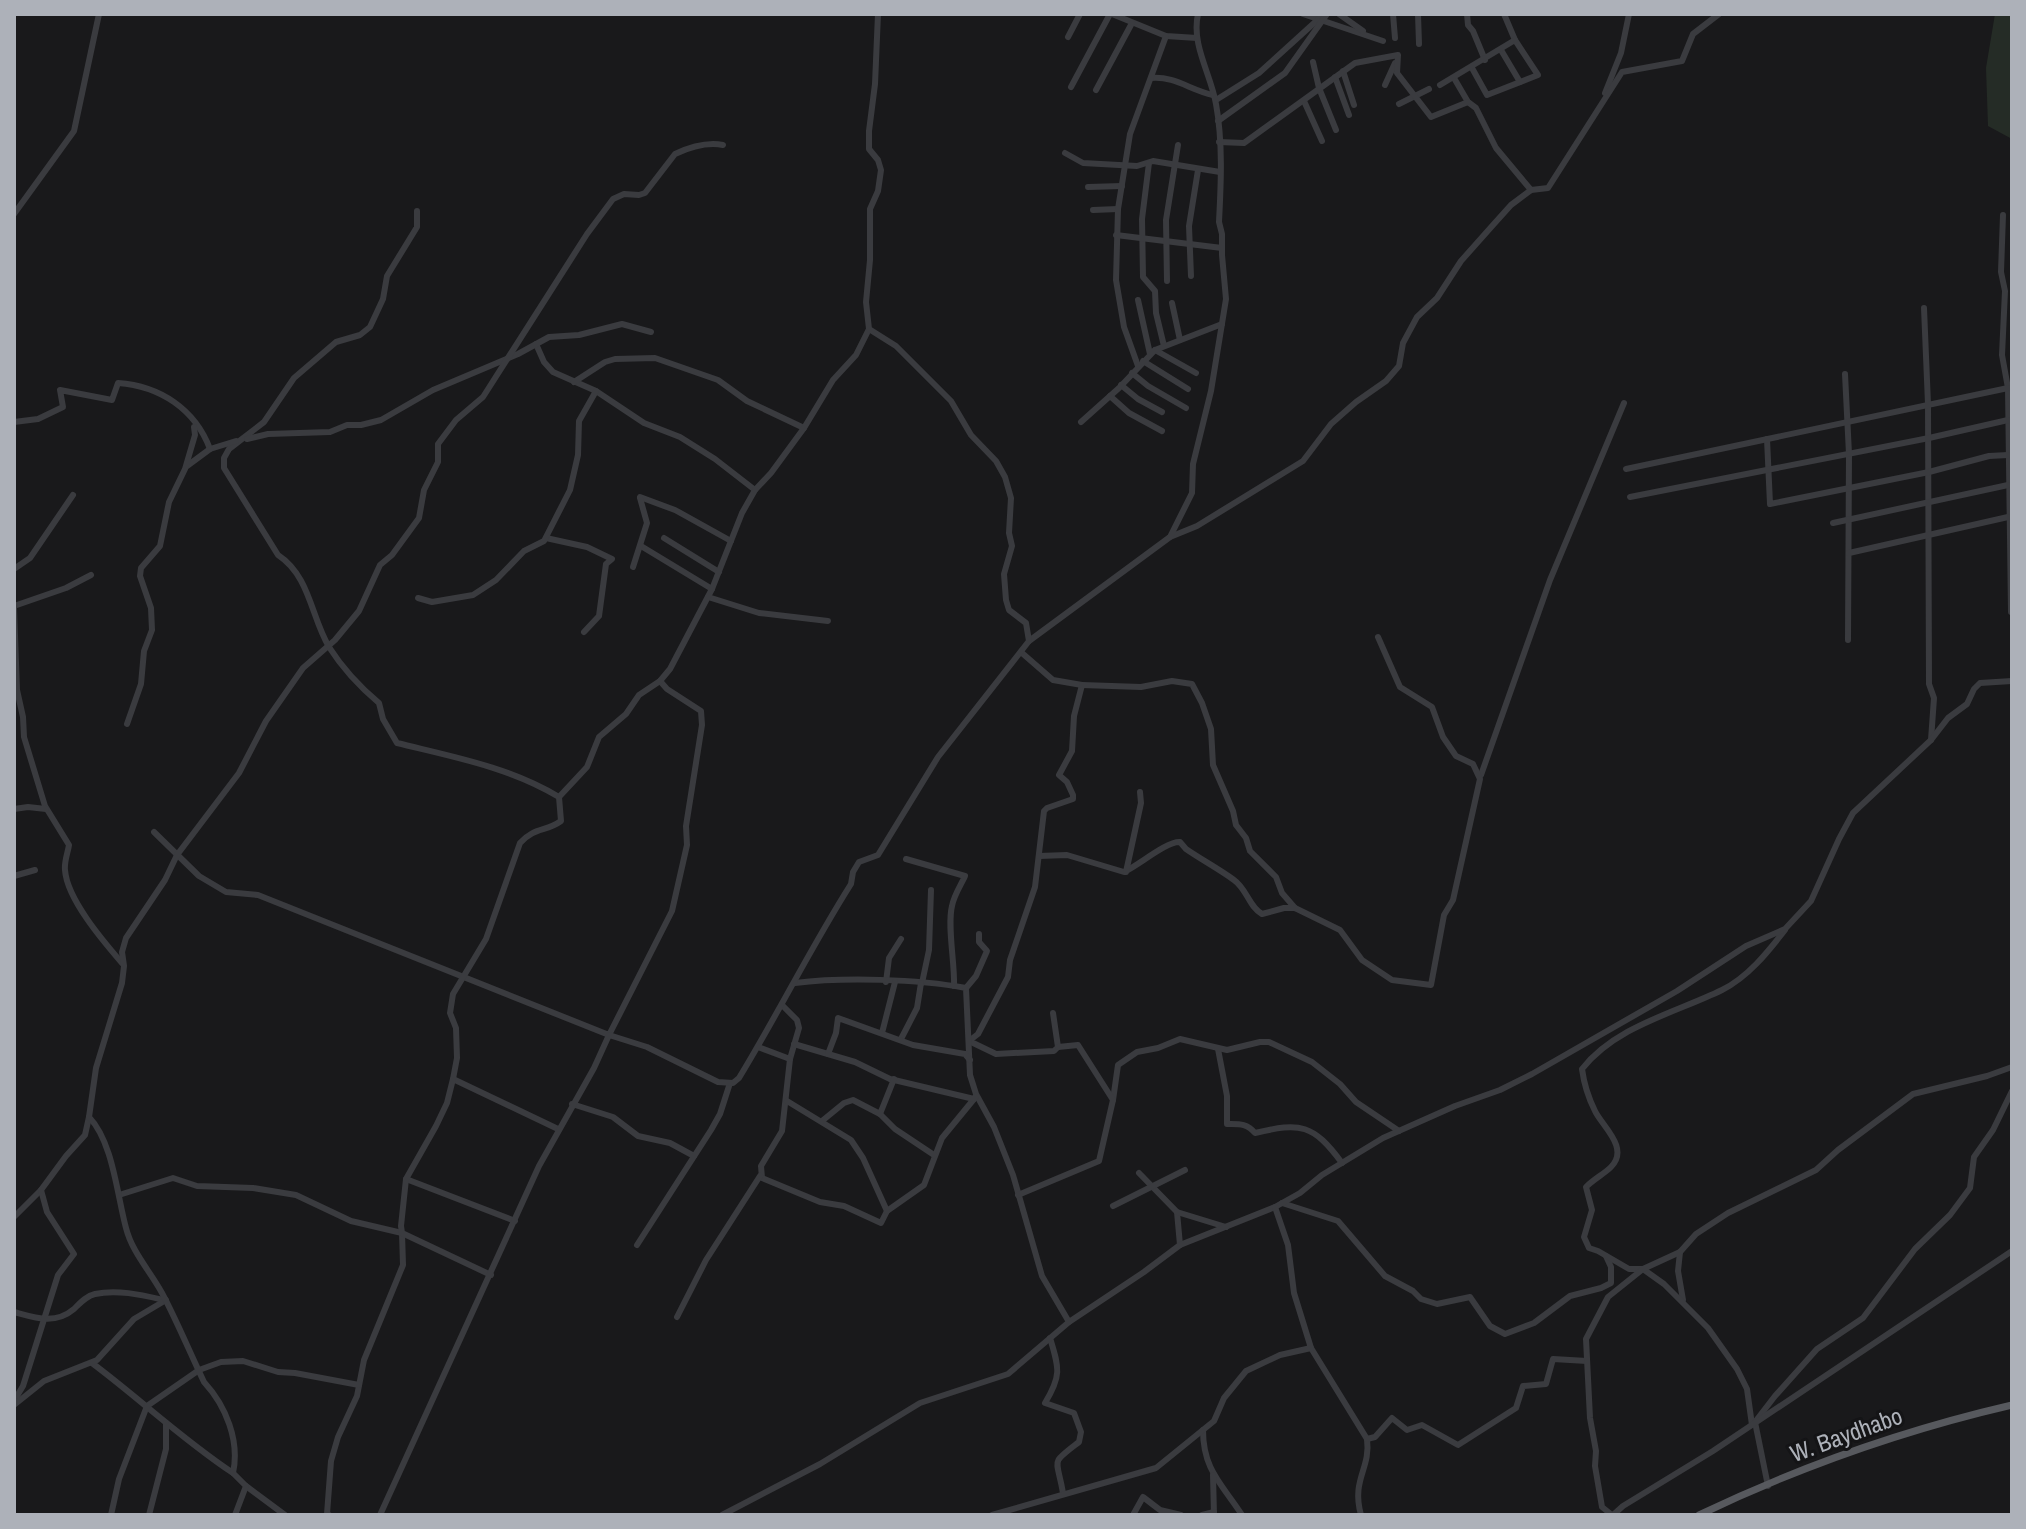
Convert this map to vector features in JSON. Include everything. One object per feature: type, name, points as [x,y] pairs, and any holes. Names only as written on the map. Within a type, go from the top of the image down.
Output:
[{"type":"main road","name":"W. Baydhabo","points":[[1699,1515],[1819,1464],[1902,1434],[2012,1405]]},
{"type":"street","points":[[14,214],[74,131],[99,14]]},
{"type":"street","points":[[327,1515],[331,1461],[359,1385],[364,1360],[403,1265],[403,1193],[406,1179],[436,1126],[453,1079],[457,1058],[456,1028],[450,1013],[453,994],[486,939],[520,843],[530,832],[553,827],[561,821],[559,797],[587,767],[599,737],[626,714],[639,695],[660,681],[670,669],[712,589],[755,490],[804,428],[833,380],[856,355],[869,329],[866,302],[870,209],[878,191],[881,170],[869,149],[878,14]]},
{"type":"street","points":[[1068,37],[1080,14]]},
{"type":"street","points":[[1071,87],[1111,14],[1166,36],[1197,38]]},
{"type":"street","points":[[1303,14],[1323,17],[1383,41]]},
{"type":"street","points":[[1339,14],[1369,36]]},
{"type":"street","points":[[1393,14],[1395,38]]},
{"type":"street","points":[[1418,14],[1419,44]]},
{"type":"street","points":[[1467,14],[1468,25],[1485,60]]},
{"type":"street","points":[[1472,68],[1487,95],[1538,75],[1515,40],[1504,14]]},
{"type":"street","points":[[1599,107],[1621,53],[1629,14]]},
{"type":"street","points":[[637,1245],[720,1114],[730,1083],[739,1078],[758,1047],[795,983],[813,944],[851,884],[859,862],[878,855],[938,757],[1029,641],[1170,537],[1197,526],[1303,461],[1331,424],[1386,381],[1399,366],[1403,343],[1417,317],[1437,298],[1461,261],[1493,225],[1511,205],[1531,190],[1548,188],[1622,72],[1682,61],[1693,34],[1719,14]]},
{"type":"street","points":[[1170,537],[1192,493],[1193,464],[1201,438],[1226,299],[1219,222],[1218,121],[1214,97],[1201,59],[1196,15]]},
{"type":"street","points":[[1151,78],[1169,77],[1214,97],[1259,73],[1323,17]]},
{"type":"street","points":[[1218,121],[1285,73],[1323,17]]},
{"type":"street","points":[[1096,90],[1132,23]]},
{"type":"street","points":[[1166,36],[1130,134],[1118,209],[1116,280],[1128,343],[1140,364],[1188,389]]},
{"type":"street","points":[[1440,85],[1515,40]]},
{"type":"street","points":[[1501,50],[1520,82]]},
{"type":"street","points":[[1219,142],[1244,143],[1355,63],[1375,57],[1398,55],[1397,73],[1431,117],[1468,102]]},
{"type":"street","points":[[1385,85],[1397,60]]},
{"type":"street","points":[[1313,62],[1319,88],[1336,130]]},
{"type":"street","points":[[1343,71],[1354,105]]},
{"type":"street","points":[[1335,77],[1349,115]]},
{"type":"street","points":[[1454,78],[1468,102],[1476,108],[1496,148],[1531,190]]},
{"type":"street","points":[[1399,104],[1429,89]]},
{"type":"street","points":[[1304,101],[1322,141]]},
{"type":"street","points":[[14,1217],[41,1190],[85,1135],[96,1068],[122,983],[122,952],[126,938],[165,880],[177,855],[239,773],[266,721],[303,668],[329,646],[359,611],[380,565],[392,555],[419,518],[424,490],[438,462],[438,444],[456,420],[483,397],[587,234],[613,199],[624,194],[645,193],[675,154],[681,151],[711,143],[723,145]]},
{"type":"street","points":[[1167,281],[1166,242],[1178,145]]},
{"type":"street","points":[[1065,153],[1083,163],[1149,163],[1220,172]]},
{"type":"street","points":[[1149,163],[1141,240],[1143,277],[1155,291],[1156,313],[1164,346]]},
{"type":"street","points":[[1191,276],[1189,226],[1198,170]]},
{"type":"street","points":[[1088,187],[1122,186]]},
{"type":"street","points":[[1093,210],[1118,209]]},
{"type":"street","points":[[417,211],[417,227],[387,276],[383,299],[370,327],[360,335],[336,342],[294,378],[264,422],[251,435],[238,441],[224,458],[224,468],[278,555],[288,561],[296,573],[314,606],[329,646],[362,690],[379,703],[383,719],[397,743],[486,764],[537,784],[559,797]]},
{"type":"street","points":[[2003,215],[2001,272],[2005,291],[2002,355],[2008,388],[2012,623]]},
{"type":"street","points":[[1116,235],[1222,248]]},
{"type":"street","points":[[1138,300],[1152,352],[1196,373]]},
{"type":"street","points":[[1172,303],[1180,340]]},
{"type":"street","points":[[1924,308],[1929,438],[1929,684],[1934,698],[1931,740]]},
{"type":"street","points":[[185,469],[210,449],[238,441],[268,434],[330,432],[347,425],[381,420],[433,390],[549,337],[579,335],[622,324],[651,332]]},
{"type":"street","points":[[1081,422],[1152,352],[1222,324]]},
{"type":"street","points":[[869,329],[902,351],[951,401],[971,435],[996,461],[1005,477],[1011,498],[1009,533],[1012,546],[1004,574],[1006,600],[1009,610],[1026,623],[1029,641]]},
{"type":"street","points":[[536,344],[544,362],[553,372],[596,391],[644,423],[680,437],[755,490]]},
{"type":"street","points":[[574,382],[615,359],[655,358],[718,380],[747,401],[804,428]]},
{"type":"street","points":[[1132,373],[1186,408]]},
{"type":"street","points":[[1845,374],[1850,520],[1848,640]]},
{"type":"street","points":[[14,422],[38,419],[63,407],[60,390],[112,400],[118,383],[156,390],[187,411],[210,449]]},
{"type":"street","points":[[1121,385],[1162,412]]},
{"type":"street","points":[[1626,469],[2008,388]]},
{"type":"street","points":[[418,598],[432,602],[473,595],[496,580],[524,551],[546,538],[570,490],[578,455],[579,421],[596,391]]},
{"type":"street","points":[[1110,396],[1129,413],[1162,431]]},
{"type":"street","points":[[1022,653],[1053,680],[1082,685],[1141,687],[1172,681],[1192,684],[1211,729],[1213,765],[1236,825],[1246,838],[1250,851],[1276,877],[1282,893],[1295,908],[1340,930],[1362,960],[1392,980],[1431,985],[1444,915],[1453,900],[1480,779],[1550,580],[1624,403]]},
{"type":"street","points":[[1630,497],[2008,420]]},
{"type":"street","points":[[127,724],[141,684],[144,651],[152,630],[151,608],[140,576],[141,568],[160,546],[169,502],[185,469],[195,435],[194,424]]},
{"type":"street","points":[[1767,439],[1770,504],[1929,472],[1989,456],[2008,455]]},
{"type":"street","points":[[1833,523],[2008,485]]},
{"type":"street","points":[[14,569],[30,558],[73,495]]},
{"type":"street","points":[[633,567],[647,523],[640,497],[675,510],[731,541]]},
{"type":"street","points":[[1849,553],[2008,517]]},
{"type":"street","points":[[546,538],[587,547],[612,559],[606,564],[599,616],[584,632]]},
{"type":"street","points":[[664,538],[719,572]]},
{"type":"street","points":[[641,546],[712,589]]},
{"type":"street","points":[[91,575],[66,588],[14,607],[17,690],[24,737],[47,809],[69,845],[64,871],[82,911],[124,966]]},
{"type":"street","points":[[708,597],[759,613],[828,621]]},
{"type":"street","points":[[1378,637],[1400,687],[1432,707],[1443,737],[1456,756],[1473,764],[1480,779]]},
{"type":"street","points":[[380,1515],[558,1129],[594,1068],[672,911],[687,845],[686,826],[702,725],[701,711],[660,681]]},
{"type":"street","points":[[1768,1486],[1747,1389],[1708,1328],[1664,1284],[1643,1269],[1629,1269],[1589,1248],[1585,1242],[1592,1210],[1586,1187],[1613,1166],[1617,1154],[1610,1130],[1597,1116],[1585,1091],[1582,1069],[1589,1059],[1640,1025],[1725,989],[1763,959],[1811,901],[1853,813],[1931,740],[1948,718],[1967,704],[1980,683],[2012,681]]},
{"type":"street","points":[[969,1041],[978,1034],[1008,977],[1010,960],[1035,887],[1044,811],[1073,799],[1072,791],[1060,772],[1072,751],[1074,716],[1082,685]]},
{"type":"street","points":[[1126,872],[1141,803],[1140,792]]},
{"type":"street","points":[[14,809],[47,809]]},
{"type":"street","points":[[154,832],[199,876],[226,892],[258,895],[609,1035],[647,1047],[701,1075],[730,1083]]},
{"type":"street","points":[[1039,856],[1067,855],[1126,872],[1175,841],[1233,880],[1255,910],[1262,914],[1295,908]]},
{"type":"street","points":[[906,859],[965,876],[952,905],[950,923],[955,958],[954,986]]},
{"type":"street","points":[[14,876],[35,870]]},
{"type":"street","points":[[901,1039],[917,1008],[929,950],[931,890]]},
{"type":"street","points":[[722,1515],[820,1464],[920,1403],[1008,1374],[1069,1322],[1180,1245],[1275,1207],[1300,1193],[1322,1175],[1399,1131],[1500,1090],[1543,1068],[1677,991],[1746,946],[1785,929]]},
{"type":"street","points":[[979,934],[979,942],[987,951],[986,957],[966,988],[970,1075],[975,1097],[994,1127],[1042,1276],[1069,1322]]},
{"type":"street","points":[[886,982],[889,958],[901,939]]},
{"type":"street","points":[[795,983],[824,979],[966,988]]},
{"type":"street","points":[[882,1033],[895,982]]},
{"type":"street","points":[[677,1317],[706,1260],[760,1176],[769,1149],[782,1131],[790,1059],[799,1024],[782,1005]]},
{"type":"street","points":[[1053,1013],[1058,1047]]},
{"type":"street","points":[[828,1054],[838,1018],[932,1050],[965,1054],[970,1062]]},
{"type":"street","points":[[1018,1195],[1099,1161],[1118,1065],[1137,1052],[1180,1039],[1227,1050],[1260,1042],[1286,1048],[1312,1062],[1356,1102],[1399,1131]]},
{"type":"street","points":[[969,1041],[996,1054],[1054,1051],[1058,1047],[1078,1045],[1113,1100]]},
{"type":"street","points":[[794,1044],[855,1062],[894,1079],[975,1097]]},
{"type":"street","points":[[758,1047],[790,1059]]},
{"type":"street","points":[[1218,1049],[1227,1096],[1227,1124],[1243,1124],[1255,1133],[1275,1127],[1299,1126],[1326,1142],[1342,1163]]},
{"type":"street","points":[[1608,1297],[1643,1269],[1680,1252],[1696,1234],[1728,1213],[1816,1170],[1913,1094],[2012,1067]]},
{"type":"street","points":[[453,1079],[558,1129]]},
{"type":"street","points":[[880,1114],[894,1079]]},
{"type":"street","points":[[1754,1423],[1817,1349],[1863,1318],[1915,1249],[1957,1206],[1970,1188],[1974,1157],[1993,1130],[2012,1091]]},
{"type":"street","points":[[760,1176],[820,1202],[844,1206],[881,1223],[887,1211],[924,1185],[942,1138],[975,1097]]},
{"type":"street","points":[[822,1121],[844,1103],[853,1100],[880,1114],[895,1129],[934,1155]]},
{"type":"street","points":[[787,1101],[851,1140],[863,1158],[887,1211]]},
{"type":"street","points":[[572,1104],[613,1117],[638,1136],[670,1143],[694,1156]]},
{"type":"street","points":[[89,1117],[97,1125],[111,1159],[130,1240],[166,1300],[230,1427],[235,1462],[233,1473]]},
{"type":"street","points":[[1113,1206],[1185,1170]]},
{"type":"street","points":[[1139,1173],[1177,1212],[1226,1227]]},
{"type":"street","points":[[119,1195],[173,1178],[197,1186],[253,1188],[296,1195],[351,1221],[402,1233],[491,1275]]},
{"type":"street","points":[[406,1179],[515,1221]]},
{"type":"street","points":[[14,1403],[23,1386],[58,1275],[74,1254],[47,1212],[41,1190]]},
{"type":"street","points":[[1282,1203],[1338,1221],[1385,1276],[1413,1291],[1421,1299],[1437,1304],[1470,1297],[1490,1326],[1505,1334],[1534,1323],[1570,1296],[1611,1283]]},
{"type":"street","points":[[1275,1207],[1288,1245],[1294,1293],[1311,1348],[1367,1439],[1369,1451],[1356,1498],[1361,1515]]},
{"type":"street","points":[[1177,1212],[1180,1245]]},
{"type":"street","points":[[1605,1254],[1611,1267],[1608,1297],[1586,1339],[1595,1466],[1602,1507],[1612,1515],[2012,1251]]},
{"type":"street","points":[[1680,1252],[1678,1271],[1683,1302]]},
{"type":"street","points":[[14,1312],[44,1320],[64,1317],[87,1297],[96,1294],[117,1293],[166,1300]]},
{"type":"street","points":[[14,1403],[44,1381],[92,1363],[134,1319],[166,1300]]},
{"type":"street","points":[[1050,1338],[1059,1366],[1056,1385],[1045,1403],[1074,1413],[1081,1432],[1079,1442],[1058,1456],[1056,1462],[1063,1493]]},
{"type":"street","points":[[992,1515],[1156,1468],[1214,1421],[1224,1398],[1246,1371],[1280,1355],[1311,1348]]},
{"type":"street","points":[[1367,1439],[1375,1437],[1392,1418],[1407,1430],[1422,1425],[1458,1445],[1516,1408],[1523,1386],[1546,1384],[1553,1359],[1587,1361]]},
{"type":"street","points":[[111,1515],[119,1479],[147,1406],[199,1370],[221,1362],[243,1361],[278,1372],[359,1385]]},
{"type":"street","points":[[92,1363],[285,1515]]},
{"type":"street","points":[[149,1515],[166,1449],[166,1423]]},
{"type":"street","points":[[1203,1430],[1203,1450],[1213,1474],[1242,1515]]},
{"type":"street","points":[[1202,1515],[1214,1514],[1213,1474]]},
{"type":"street","points":[[235,1515],[246,1486]]},
{"type":"street","points":[[1133,1515],[1143,1497],[1160,1510],[1181,1515]]},
{"type":"street","points":[[1027,1505],[1031,1515]]},
{"type":"shaded area","points":[[1995,14],[2012,14],[2012,139],[1988,126],[1986,68]]}]
